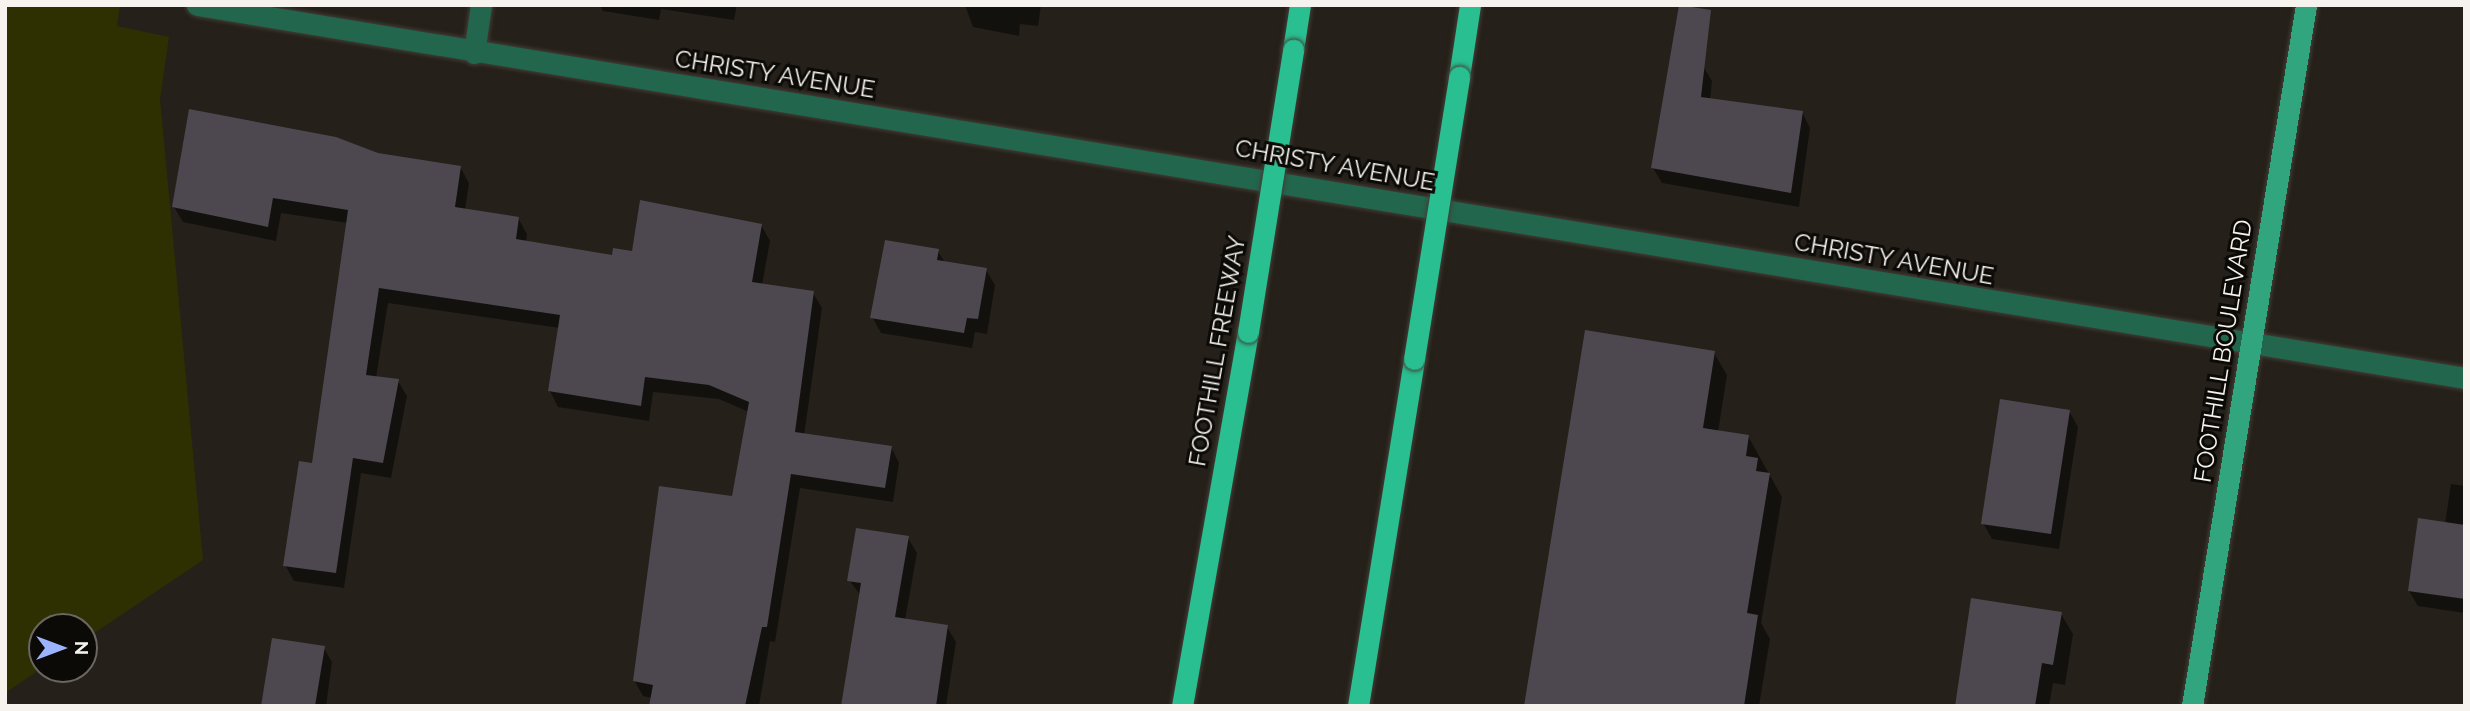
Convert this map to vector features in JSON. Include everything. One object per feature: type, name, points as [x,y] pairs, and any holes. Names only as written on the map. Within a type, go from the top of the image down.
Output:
[{"type":"highway","name":"FOOTHILL FREEWAY","points":[[1182,706],[1248,332],[1300,5]]},
{"type":"highway","points":[[1358,706],[1470,5]]},
{"type":"main road","name":"FOOTHILL BOULEVARD","points":[[2192,706],[2306,5]]},
{"type":"street","name":"CHRISTY AVENUE","points":[[197,5],[474,53],[1160,162],[2465,379]]},
{"type":"street","points":[[474,53],[481,5]]},
{"type":"shaded area","points":[[5,5],[120,5],[117,26],[169,37],[160,99],[203,560],[98,631],[98,613],[28,613],[28,677],[5,693]]},
{"type":"building","points":[[1679,5],[1711,10],[1701,97],[1803,111],[1791,193],[1651,168]]},
{"type":"building","points":[[189,109],[336,137],[378,153],[461,166],[455,207],[519,217],[516,239],[612,255],[613,248],[632,251],[640,200],[762,224],[752,282],[814,291],[795,432],[892,446],[885,488],[791,474],[767,627],[762,627],[745,706],[649,706],[653,685],[633,681],[659,486],[732,496],[749,402],[709,385],[645,377],[641,406],[548,391],[560,315],[379,288],[366,375],[399,379],[383,463],[353,458],[336,573],[283,566],[299,461],[312,463],[348,210],[273,198],[268,227],[172,207]]},
{"type":"building","points":[[885,240],[939,249],[937,260],[987,268],[978,319],[967,318],[964,333],[870,318]]},
{"type":"building","points":[[1585,330],[1715,351],[1703,428],[1749,435],[1746,456],[1758,458],[1756,471],[1770,473],[1747,613],[1758,615],[1744,706],[1524,706]]},
{"type":"building","points":[[2000,399],[2070,410],[2051,534],[1981,524]]},
{"type":"building","points":[[2418,518],[2465,525],[2465,599],[2408,591]]},
{"type":"building","points":[[856,528],[909,536],[895,617],[948,625],[936,706],[841,706],[861,583],[847,581]]},
{"type":"building","points":[[1971,598],[2062,612],[2053,665],[2042,663],[2035,706],[1955,706]]},
{"type":"building","points":[[272,638],[325,646],[315,706],[261,706]]}]
